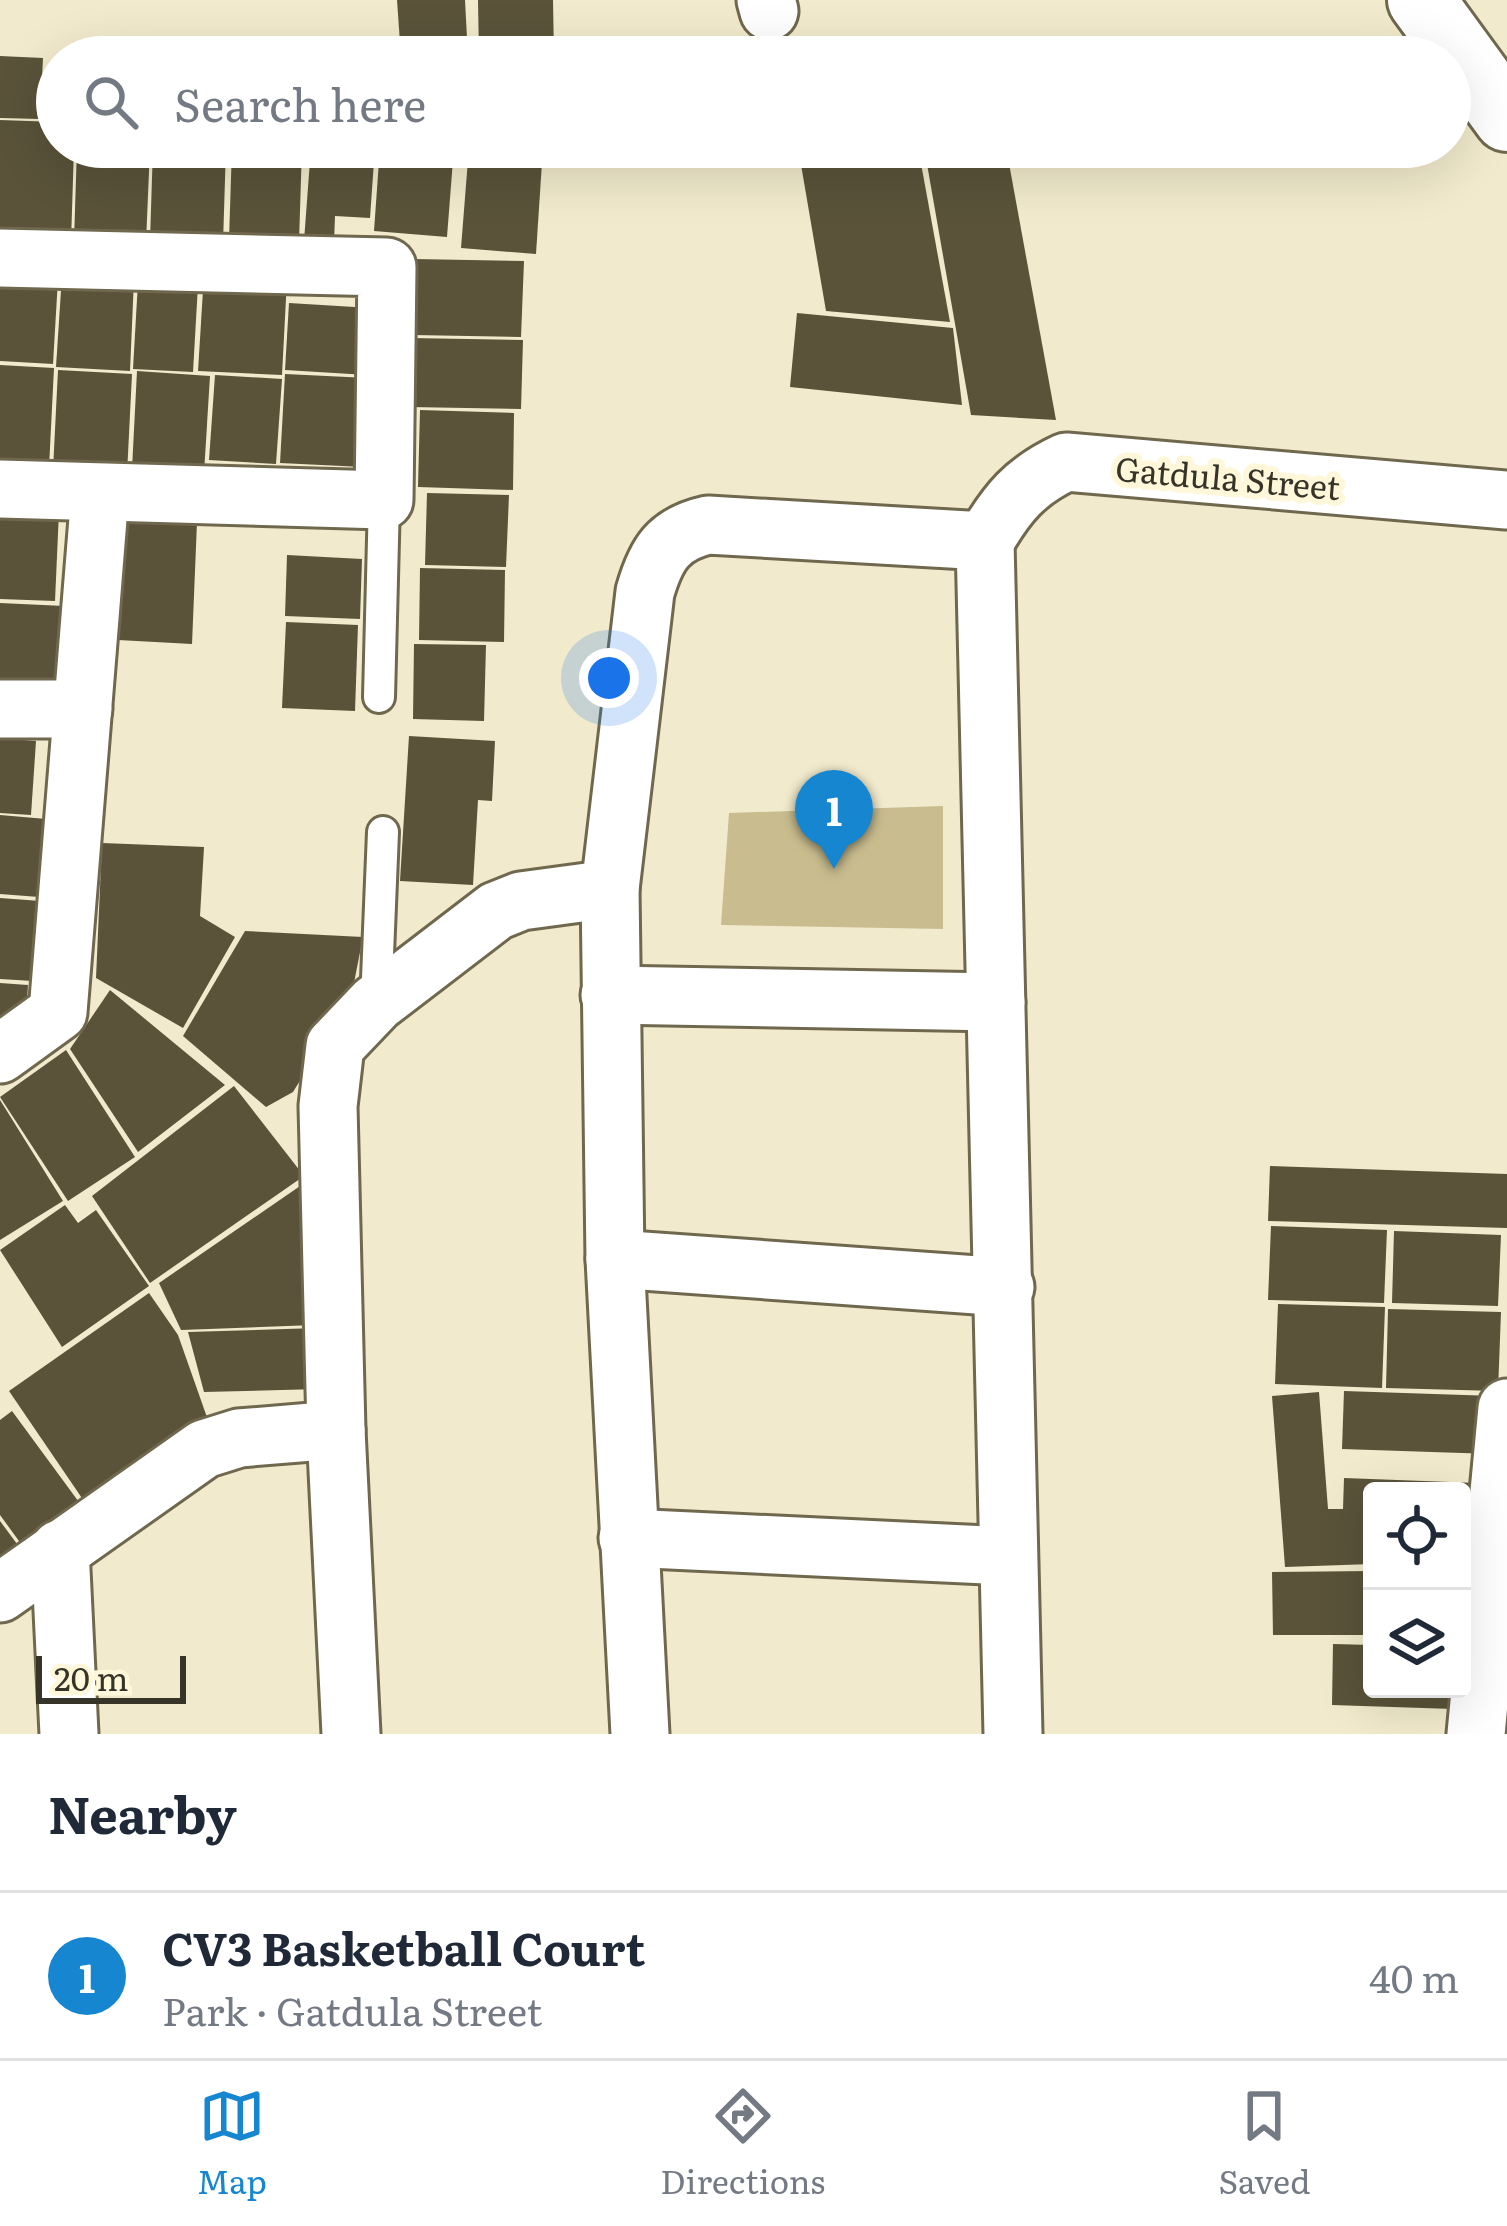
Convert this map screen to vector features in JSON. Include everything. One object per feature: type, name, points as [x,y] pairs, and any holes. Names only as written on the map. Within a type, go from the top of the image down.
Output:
[{"type":"main road","points":[[1421,0],[1447,36]]},
{"type":"main road","points":[[1471,69],[1507,118]]},
{"type":"street","points":[[0,258],[387,267],[384,500],[0,489]]},
{"type":"street","name":"Gatdula Street","points":[[985,541],[1008,501],[1032,478],[1066,462],[1507,500]]},
{"type":"street","points":[[0,1054],[58,1012],[100,494]]},
{"type":"street","points":[[640,1734],[616,1259],[610,889],[645,592],[667,542],[708,525],[985,541],[1013,1734]]},
{"type":"street","points":[[0,709],[83,709]]},
{"type":"street","points":[[351,1734],[335,1430],[328,1106],[335,1046],[376,1003],[496,910],[521,901],[610,889]]},
{"type":"street","points":[[610,995],[996,1002]]},
{"type":"street","points":[[616,1259],[1005,1287]]},
{"type":"street","points":[[1476,1734],[1507,1408]]},
{"type":"street","points":[[0,1592],[204,1449],[239,1438],[335,1430]]},
{"type":"street","points":[[628,1538],[1008,1556]]},
{"type":"street","points":[[60,1549],[68,1734]]},
{"type":"lane","points":[[379,697],[384,500]]},
{"type":"lane","points":[[376,1003],[383,832]]},
{"type":"shaded area","points":[[943,806],[943,929],[721,925],[729,813]]},
{"type":"building","points":[[397,0],[465,0],[467,36],[400,36]]},
{"type":"building","points":[[478,0],[553,0],[554,36],[479,36]]},
{"type":"building","points":[[0,56],[36,58],[36,119],[0,118]]},
{"type":"building","points":[[0,120],[36,121],[36,168],[73,168],[71,242],[0,239]]},
{"type":"building","points":[[76,168],[149,168],[146,243],[74,241]]},
{"type":"building","points":[[152,168],[225,168],[223,243],[150,240]]},
{"type":"building","points":[[231,168],[301,168],[299,242],[229,240]]},
{"type":"building","points":[[309,168],[374,168],[370,218],[335,216],[334,243],[304,241]]},
{"type":"building","points":[[378,168],[452,168],[447,237],[374,231]]},
{"type":"building","points":[[467,168],[542,168],[536,254],[461,248]]},
{"type":"building","points":[[802,168],[922,168],[950,322],[826,311]]},
{"type":"building","points":[[928,168],[1010,168],[1056,420],[971,415]]},
{"type":"building","points":[[414,259],[524,261],[521,337],[413,335]]},
{"type":"building","points":[[204,274],[287,279],[282,375],[198,371]]},
{"type":"building","points":[[0,275],[58,279],[53,364],[0,361]]},
{"type":"building","points":[[62,275],[134,279],[130,371],[56,367]]},
{"type":"building","points":[[138,282],[198,285],[193,372],[133,369]]},
{"type":"building","points":[[289,303],[371,308],[367,375],[285,370]]},
{"type":"building","points":[[797,313],[953,328],[962,405],[790,387]]},
{"type":"building","points":[[411,338],[523,340],[521,409],[409,407]]},
{"type":"building","points":[[0,365],[54,368],[49,467],[0,465]]},
{"type":"building","points":[[58,370],[132,374],[127,474],[53,470]]},
{"type":"building","points":[[137,371],[210,376],[204,473],[132,469]]},
{"type":"building","points":[[285,374],[368,378],[363,467],[280,463]]},
{"type":"building","points":[[215,375],[282,379],[276,464],[209,460]]},
{"type":"building","points":[[420,410],[514,413],[513,490],[418,487]]},
{"type":"building","points":[[427,493],[509,495],[506,567],[425,565]]},
{"type":"building","points":[[0,509],[59,511],[55,601],[0,599]]},
{"type":"building","points":[[123,518],[197,522],[192,644],[118,640]]},
{"type":"building","points":[[287,555],[362,559],[360,619],[285,616]]},
{"type":"building","points":[[420,568],[505,570],[504,642],[419,640]]},
{"type":"building","points":[[0,603],[64,606],[60,696],[0,693]]},
{"type":"building","points":[[286,622],[358,625],[355,711],[282,708]]},
{"type":"building","points":[[414,644],[486,645],[484,721],[413,719]]},
{"type":"building","points":[[409,736],[495,741],[492,801],[478,800],[473,885],[400,881]]},
{"type":"building","points":[[0,738],[36,741],[31,815],[0,813]]},
{"type":"building","points":[[0,815],[58,820],[52,898],[0,894]]},
{"type":"building","points":[[102,843],[204,847],[200,916],[235,937],[183,1028],[96,978]]},
{"type":"building","points":[[0,898],[54,902],[49,982],[0,979]]},
{"type":"building","points":[[245,931],[363,937],[351,998],[293,1092],[266,1107],[183,1036]]},
{"type":"building","points":[[0,983],[28,985],[25,1032],[0,1040]]},
{"type":"building","points":[[110,990],[225,1085],[138,1152],[70,1049]]},
{"type":"building","points":[[66,1050],[135,1157],[68,1201],[0,1097]]},
{"type":"building","points":[[234,1086],[304,1176],[150,1283],[92,1196]]},
{"type":"building","points":[[0,1100],[63,1201],[0,1240]]},
{"type":"building","points":[[1270,1166],[1507,1174],[1507,1228],[1268,1221]]},
{"type":"building","points":[[303,1184],[314,1325],[181,1330],[159,1283]]},
{"type":"building","points":[[65,1205],[78,1223],[96,1210],[149,1286],[62,1347],[0,1250]]},
{"type":"building","points":[[1271,1226],[1387,1230],[1384,1303],[1268,1300]]},
{"type":"building","points":[[1394,1231],[1501,1235],[1498,1306],[1392,1303]]},
{"type":"building","points":[[149,1293],[178,1335],[209,1423],[88,1507],[9,1391]]},
{"type":"building","points":[[1278,1304],[1385,1307],[1382,1388],[1275,1384]]},
{"type":"building","points":[[1388,1309],[1501,1312],[1498,1391],[1386,1388]]},
{"type":"building","points":[[317,1328],[319,1389],[204,1392],[188,1332]]},
{"type":"building","points":[[1344,1391],[1494,1396],[1492,1454],[1342,1449]]},
{"type":"building","points":[[1319,1392],[1328,1509],[1343,1509],[1344,1478],[1450,1482],[1363,1482],[1363,1564],[1285,1567],[1272,1396]]},
{"type":"building","points":[[12,1411],[84,1509],[27,1552],[0,1515],[0,1420]]},
{"type":"building","points":[[1471,1483],[1477,1483],[1471,1567]]},
{"type":"building","points":[[0,1521],[23,1552],[0,1569]]},
{"type":"building","points":[[1363,1571],[1363,1635],[1273,1635],[1272,1572]]},
{"type":"building","points":[[1333,1644],[1363,1645],[1363,1698],[1453,1698],[1453,1709],[1332,1705]]},
{"type":"place","name":"CV3 Basketball Court","points":[[834,869]]}]
